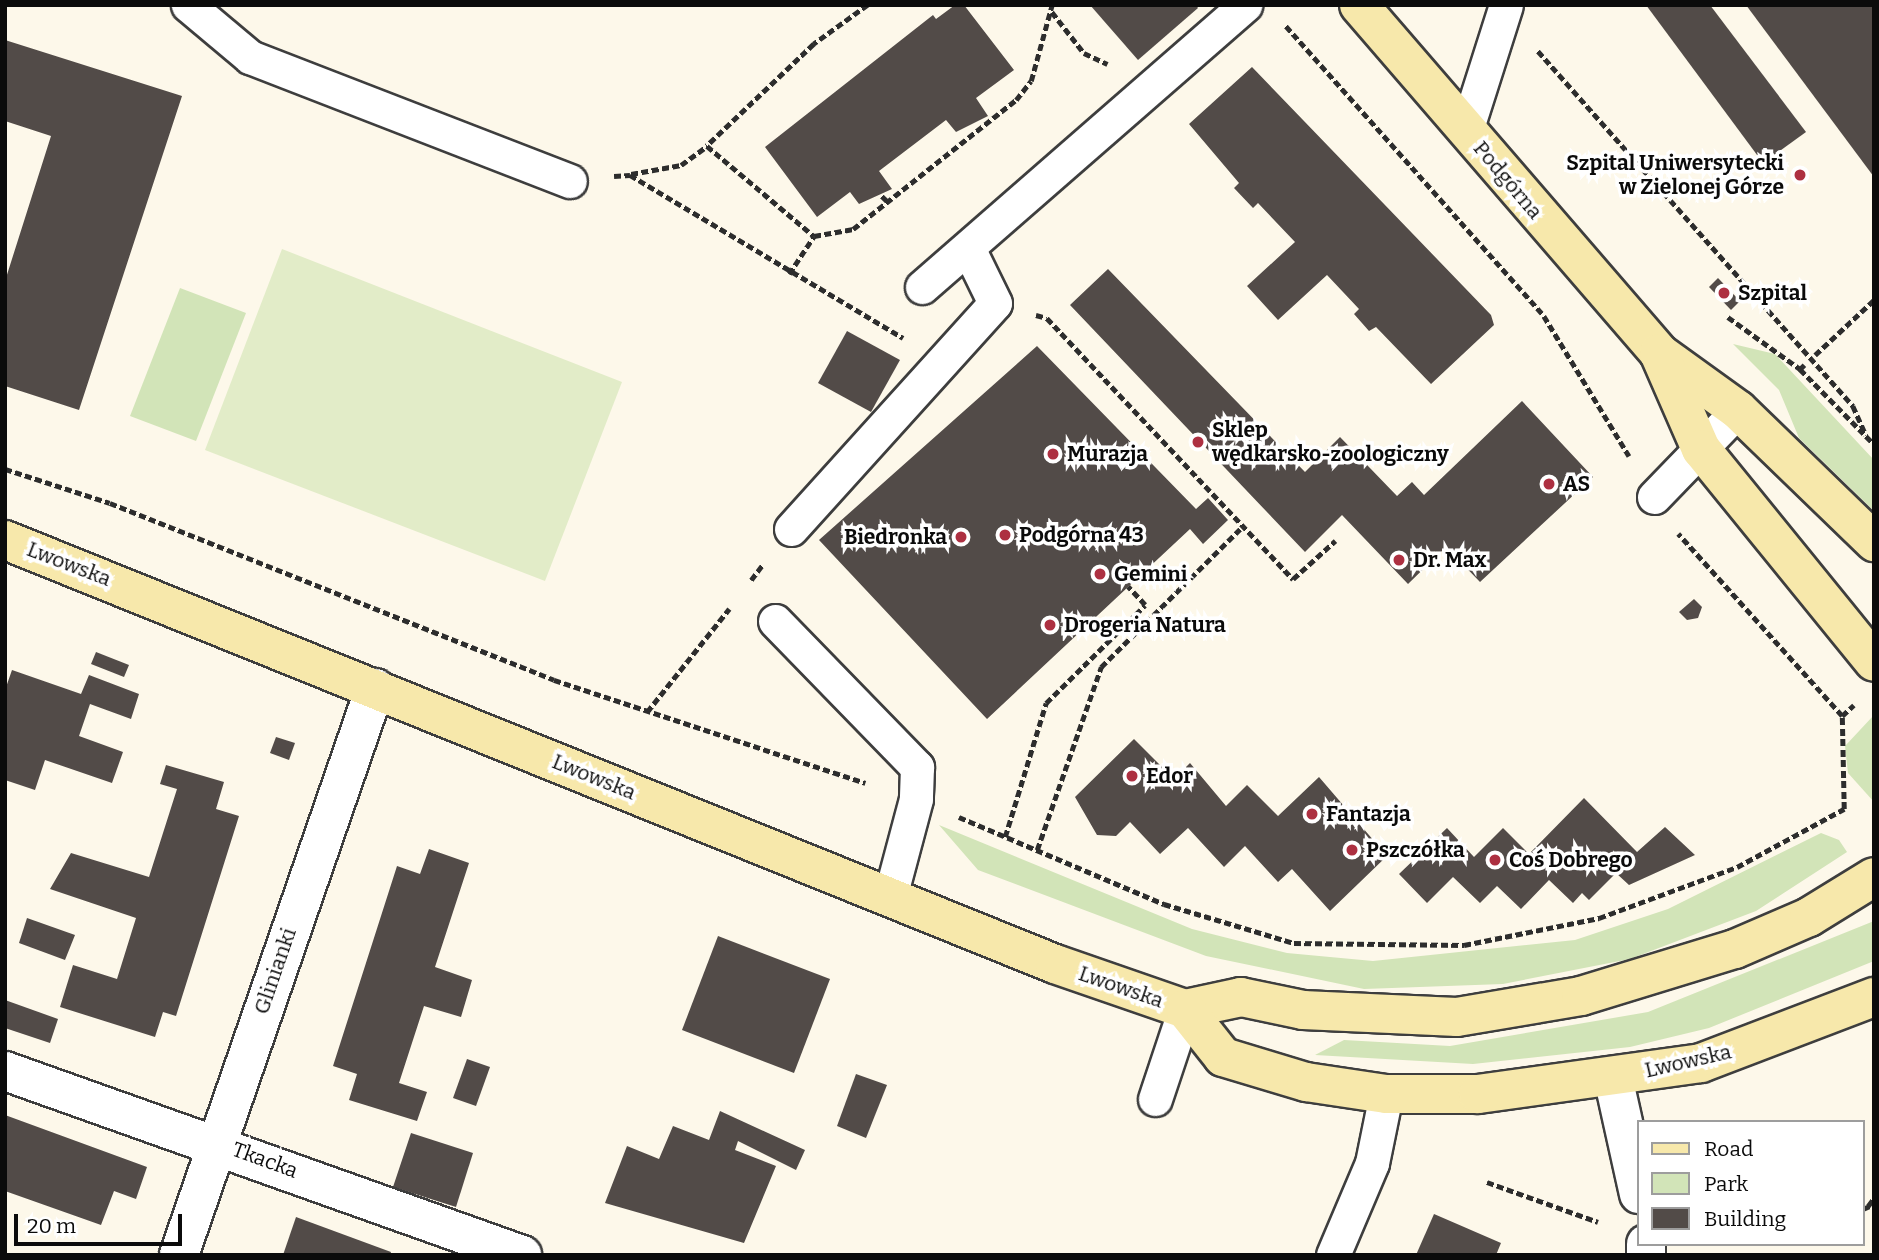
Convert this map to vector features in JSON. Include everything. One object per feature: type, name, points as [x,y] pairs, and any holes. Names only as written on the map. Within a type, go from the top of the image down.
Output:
[{"type":"street","name":"Podgórna","points":[[1359,5],[1659,353],[1738,410],[1874,542]]},
{"type":"street","name":"Podgórna","points":[[1659,353],[1701,449],[1874,662]]},
{"type":"street","name":"Lwowska","points":[[5,540],[890,897],[1185,1009],[1223,1057],[1306,1082],[1386,1094],[1478,1094],[1613,1077],[1701,1063],[1874,997]]},
{"type":"street","name":"Glinianki","points":[[179,1255],[374,688]]},
{"type":"street","name":"Lwowska","points":[[1185,1009],[1241,997],[1303,1010],[1457,1017],[1581,996],[1735,949],[1810,916],[1874,877]]},
{"type":"street","name":"Tkacka","points":[[5,1071],[216,1142],[522,1255]]},
{"type":"street","points":[[1613,1077],[1638,1190]]},
{"type":"lane","points":[[188,5],[250,57],[569,181]]},
{"type":"lane","points":[[922,287],[1245,5]]},
{"type":"lane","points":[[1466,131],[1502,15]]},
{"type":"lane","points":[[791,529],[995,303],[968,248]]},
{"type":"lane","points":[[1654,497],[1738,410]]},
{"type":"lane","points":[[775,621],[917,767],[916,799],[890,897]]},
{"type":"lane","points":[[1155,1099],[1185,1009]]},
{"type":"lane","points":[[1334,1255],[1372,1163],[1386,1094]]},
{"type":"path","points":[[569,181],[630,175],[681,165],[707,146],[814,44],[869,5]]},
{"type":"path","points":[[789,274],[814,236],[853,229],[1031,81],[1052,5]]},
{"type":"path","points":[[5,469],[110,503],[647,712],[916,799],[1164,904],[1294,943],[1464,945],[1599,918],[1737,867],[1843,808],[1842,716],[1689,551],[1544,316],[1276,15]]},
{"type":"path","points":[[1502,15],[1703,233],[1853,406],[1866,436]]},
{"type":"path","points":[[707,146],[814,236]]},
{"type":"path","points":[[630,175],[789,274],[943,361]]},
{"type":"path","points":[[882,196],[888,202]]},
{"type":"path","points":[[1815,355],[1874,300]]},
{"type":"path","points":[[1728,317],[1802,367],[1874,444]]},
{"type":"path","points":[[1047,318],[1293,579],[1335,541]]},
{"type":"path","points":[[1037,850],[1101,667],[1242,527]]},
{"type":"path","points":[[1005,837],[1046,703],[1145,605],[1128,587]]},
{"type":"path","points":[[647,712],[727,611]]},
{"type":"path","points":[[1487,1182],[1609,1226]]},
{"type":"path","points":[[1868,1207],[1874,1198]]},
{"type":"green space","points":[[282,249],[622,382],[545,581],[205,450]]},
{"type":"green space","points":[[180,288],[246,313],[196,441],[130,416]]},
{"type":"green space","points":[[1733,344],[1775,354],[1874,460],[1874,511],[1799,438],[1779,390]]},
{"type":"green space","points":[[1874,715],[1874,802],[1848,773],[1845,746]]},
{"type":"green space","points":[[939,825],[1192,929],[1287,953],[1373,961],[1575,940],[1668,909],[1821,833],[1839,840],[1847,852],[1756,911],[1630,959],[1503,984],[1364,989],[1206,956],[978,870]]},
{"type":"green space","points":[[1874,921],[1874,961],[1709,1028],[1630,1047],[1473,1064],[1315,1055],[1344,1040],[1450,1046],[1648,1012]]},
{"type":"building","points":[[955,5],[964,5],[1014,70],[976,98],[988,116],[956,132],[946,120],[879,171],[892,189],[859,204],[850,192],[817,217],[765,147],[933,15],[936,19]]},
{"type":"building","points":[[1090,5],[1196,5],[1198,8],[1138,60]]},
{"type":"building","points":[[1646,5],[1710,5],[1806,132],[1763,163]]},
{"type":"building","points":[[1746,5],[1874,5],[1874,177]]},
{"type":"building","points":[[5,40],[182,96],[79,410],[5,386],[5,281],[51,136],[5,121]]},
{"type":"building","points":[[1252,67],[1491,315],[1494,325],[1431,384],[1376,327],[1369,331],[1354,314],[1359,309],[1327,275],[1278,320],[1247,286],[1295,242],[1258,203],[1253,208],[1234,188],[1239,183],[1189,124]]},
{"type":"building","points":[[1108,269],[1305,472],[1340,437],[1397,496],[1412,482],[1424,495],[1522,401],[1593,477],[1480,582],[1446,547],[1408,584],[1342,515],[1305,552],[1070,305]]},
{"type":"building","points":[[1718,278],[1740,301],[1731,310],[1709,287]]},
{"type":"building","points":[[847,331],[900,360],[871,412],[818,383]]},
{"type":"building","name":"Podgórna 43","points":[[1037,346],[1196,509],[1208,498],[1228,520],[1203,544],[1190,529],[987,719],[819,540]]},
{"type":"building","points":[[1694,599],[1702,607],[1698,618],[1687,620],[1679,612]]},
{"type":"building","points":[[96,652],[129,665],[124,677],[91,664]]},
{"type":"building","points":[[12,670],[81,694],[89,675],[139,694],[131,719],[90,704],[79,736],[123,752],[112,783],[45,760],[35,790],[5,780],[5,690]]},
{"type":"building","points":[[276,737],[295,743],[289,760],[270,753]]},
{"type":"building","points":[[1134,739],[1174,779],[1190,763],[1226,806],[1247,785],[1278,816],[1319,777],[1387,856],[1330,911],[1292,869],[1278,882],[1245,846],[1224,867],[1188,828],[1160,854],[1130,822],[1116,836],[1097,835],[1075,797]]},
{"type":"building","points":[[166,765],[224,782],[216,809],[239,816],[176,1016],[163,1012],[155,1037],[60,1007],[73,965],[117,979],[136,918],[50,889],[71,853],[149,877],[177,789],[160,784]]},
{"type":"building","points":[[1584,798],[1637,852],[1665,827],[1695,855],[1629,885],[1616,873],[1589,900],[1582,893],[1573,903],[1549,880],[1521,909],[1497,886],[1480,903],[1453,877],[1427,903],[1399,874],[1447,828],[1474,857],[1503,828],[1529,854]]},
{"type":"building","points":[[429,849],[469,863],[435,967],[472,980],[461,1017],[424,1006],[399,1083],[427,1092],[417,1121],[349,1100],[357,1074],[333,1066],[397,866],[420,874]]},
{"type":"building","points":[[27,918],[75,935],[65,960],[19,943]]},
{"type":"building","points":[[718,936],[830,979],[794,1073],[682,1030]]},
{"type":"building","points":[[5,1000],[58,1019],[50,1043],[5,1028]]},
{"type":"building","points":[[467,1059],[490,1067],[476,1106],[453,1098]]},
{"type":"building","points":[[856,1074],[887,1085],[866,1138],[837,1126]]},
{"type":"building","points":[[720,1111],[805,1150],[796,1170],[738,1141],[735,1150],[776,1166],[744,1243],[605,1203],[627,1146],[659,1159],[673,1126],[709,1140]]},
{"type":"building","points":[[5,1115],[147,1167],[136,1199],[114,1191],[101,1225],[5,1191]]},
{"type":"building","points":[[411,1133],[473,1153],[456,1207],[393,1187]]},
{"type":"building","points":[[1434,1214],[1501,1243],[1496,1255],[1416,1255]]},
{"type":"building","points":[[296,1217],[391,1252],[390,1255],[283,1255]]},
{"type":"place","name":"Szpital Uniwersytecki w Zielonej Górze","points":[[1800,175]]},
{"type":"place","name":"Szpital","points":[[1724,293]]},
{"type":"place","name":"Sklep wędkarsko-zoologiczny","points":[[1198,442]]},
{"type":"place","name":"Murazja","points":[[1053,454]]},
{"type":"place","name":"AS","points":[[1549,484]]},
{"type":"place","name":"Podgórna 43","points":[[1005,535]]},
{"type":"place","name":"Biedronka","points":[[961,537]]},
{"type":"place","name":"Dr. Max","points":[[1399,560]]},
{"type":"place","name":"Gemini","points":[[1100,574]]},
{"type":"place","name":"Drogeria Natura","points":[[1050,625]]},
{"type":"place","name":"Edor","points":[[1132,776]]},
{"type":"place","name":"Fantazja","points":[[1312,814]]},
{"type":"place","name":"Pszczółka","points":[[1352,850]]},
{"type":"place","name":"Coś Dobrego","points":[[1495,860]]}]
